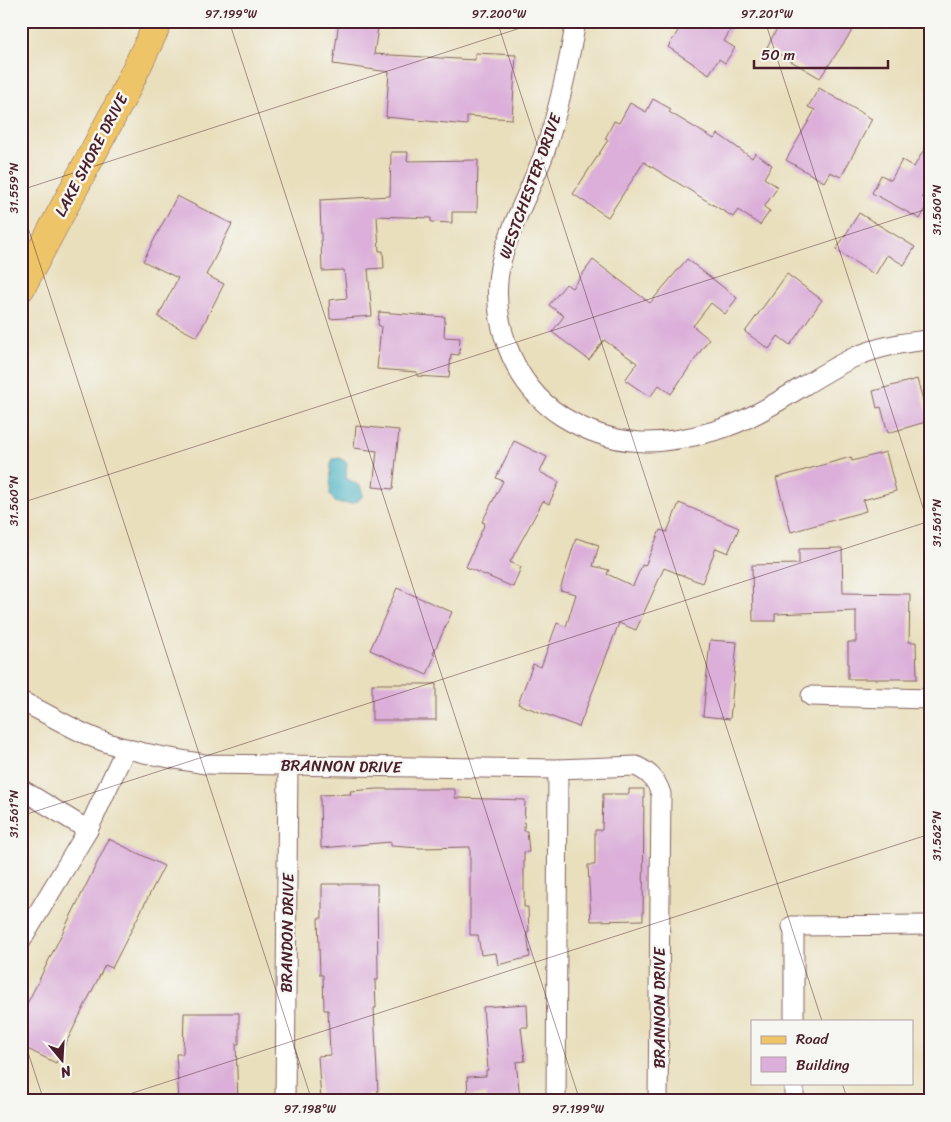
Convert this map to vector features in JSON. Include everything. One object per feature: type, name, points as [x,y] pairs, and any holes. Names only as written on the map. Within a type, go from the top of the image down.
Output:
[{"type":"main road","name":"LAKE SHORE DRIVE","points":[[21,288],[122,98],[159,21]]},
{"type":"street","name":"WESTCHESTER DRIVE","points":[[576,21],[555,122],[536,177],[509,236],[502,260],[498,289],[499,314],[504,339],[512,359],[525,380],[542,401],[580,428],[600,436],[636,442],[676,440],[716,431],[759,413],[856,357],[882,347],[930,340]]},
{"type":"street","points":[[811,696],[930,699]]},
{"type":"street","name":"BRANNON DRIVE","points":[[21,701],[84,733],[126,748],[154,756],[205,764],[558,768],[636,766],[648,772],[657,782],[661,794],[658,1101]]},
{"type":"street","points":[[21,941],[88,830],[126,748]]},
{"type":"street","name":"BRANDON DRIVE","points":[[286,1101],[288,765]]},
{"type":"street","points":[[556,1101],[558,768]]},
{"type":"street","points":[[21,789],[88,830]]},
{"type":"street","points":[[794,1020],[794,932],[792,926],[930,925]]},
{"type":"street","points":[[794,1084],[794,1101]]},
{"type":"water","points":[[339,458],[347,462],[346,478],[360,486],[363,494],[355,502],[336,503],[330,495],[331,463],[333,459]]},
{"type":"building","points":[[339,21],[379,21],[374,54],[475,60],[475,53],[516,55],[512,119],[467,116],[467,125],[386,117],[389,72],[333,64]]},
{"type":"building","points":[[684,21],[736,21],[724,41],[735,48],[725,63],[719,59],[709,74],[668,47]]},
{"type":"building","points":[[781,21],[843,21],[854,28],[820,78],[767,47]]},
{"type":"building","points":[[819,88],[872,119],[841,177],[830,172],[824,182],[786,160],[815,110],[808,107]]},
{"type":"building","points":[[653,99],[671,109],[669,112],[714,139],[718,134],[752,158],[755,153],[772,165],[764,178],[778,187],[764,207],[770,211],[760,225],[738,210],[733,217],[644,162],[608,217],[573,194],[608,140],[605,139],[614,121],[619,123],[630,103],[646,112]]},
{"type":"building","points":[[930,139],[930,184],[922,197],[930,201],[920,219],[872,193],[881,175],[891,180],[902,160],[914,167]]},
{"type":"building","points":[[391,152],[408,152],[407,161],[478,160],[477,212],[452,212],[452,223],[431,222],[431,218],[377,216],[379,251],[383,251],[384,268],[368,269],[372,316],[330,319],[329,300],[347,298],[344,270],[322,271],[320,200],[390,196]]},
{"type":"building","points":[[177,196],[232,224],[206,275],[224,284],[197,337],[158,317],[178,278],[143,261]]},
{"type":"building","points":[[859,213],[915,247],[904,265],[887,255],[875,275],[836,250]]},
{"type":"building","points":[[687,259],[737,298],[725,314],[711,303],[693,326],[709,339],[671,394],[659,385],[650,397],[625,380],[637,363],[604,340],[589,360],[552,332],[564,316],[549,305],[566,284],[572,288],[593,260],[650,303]]},
{"type":"building","points":[[787,274],[822,300],[790,345],[778,336],[769,349],[745,332]]},
{"type":"building","points":[[379,312],[445,317],[444,337],[460,338],[459,355],[451,354],[449,378],[417,376],[417,372],[377,369],[381,326],[378,325]]},
{"type":"building","points":[[917,379],[929,421],[888,433],[881,407],[877,408],[873,391]]},
{"type":"building","points":[[356,426],[399,430],[393,489],[373,487],[377,451],[354,448]]},
{"type":"building","points":[[514,441],[547,457],[540,472],[559,482],[549,504],[543,501],[510,562],[521,567],[513,587],[466,567],[485,523],[482,522],[503,481],[496,478]]},
{"type":"building","points":[[886,452],[896,491],[863,500],[866,511],[791,532],[776,478],[851,457],[852,461]]},
{"type":"building","points":[[679,503],[739,528],[728,553],[716,548],[702,583],[664,568],[636,630],[619,623],[579,727],[518,704],[533,664],[541,667],[557,623],[566,627],[576,594],[560,590],[576,538],[599,545],[593,566],[609,570],[607,574],[633,586],[642,565],[645,566],[660,530],[667,532]]},
{"type":"building","points":[[842,548],[843,593],[910,594],[909,642],[916,642],[917,679],[848,679],[848,642],[856,642],[856,611],[775,614],[775,621],[753,621],[752,565],[799,564],[799,549]]},
{"type":"building","points":[[397,588],[452,612],[433,654],[435,655],[427,675],[370,650]]},
{"type":"building","points":[[710,640],[737,642],[730,719],[703,716]]},
{"type":"building","points":[[372,684],[436,684],[436,720],[372,720]]},
{"type":"building","points":[[455,789],[455,798],[525,800],[524,831],[527,831],[529,852],[524,852],[524,907],[528,907],[529,932],[527,932],[530,957],[498,965],[496,953],[481,955],[478,935],[470,935],[470,847],[420,848],[391,846],[391,842],[321,848],[320,795],[351,794],[350,791]]},
{"type":"building","points":[[629,789],[644,789],[643,920],[591,921],[588,865],[595,865],[595,830],[602,830],[603,794],[629,794]]},
{"type":"building","points":[[109,839],[164,866],[112,968],[105,965],[56,1063],[21,1046],[21,1016]]},
{"type":"building","points":[[322,884],[377,884],[378,980],[375,980],[376,1008],[374,1008],[378,1094],[366,1095],[366,1101],[321,1101],[318,1056],[330,1055],[328,1010],[324,1010],[323,975],[320,975],[318,918],[322,918]]},
{"type":"building","points":[[527,1004],[528,1027],[521,1027],[525,1061],[516,1062],[520,1097],[487,1100],[486,1094],[468,1096],[467,1077],[486,1076],[486,1070],[488,1070],[483,1007]]},
{"type":"building","points":[[184,1013],[239,1013],[239,1044],[236,1044],[238,1101],[179,1101],[176,1054],[183,1054]]}]
